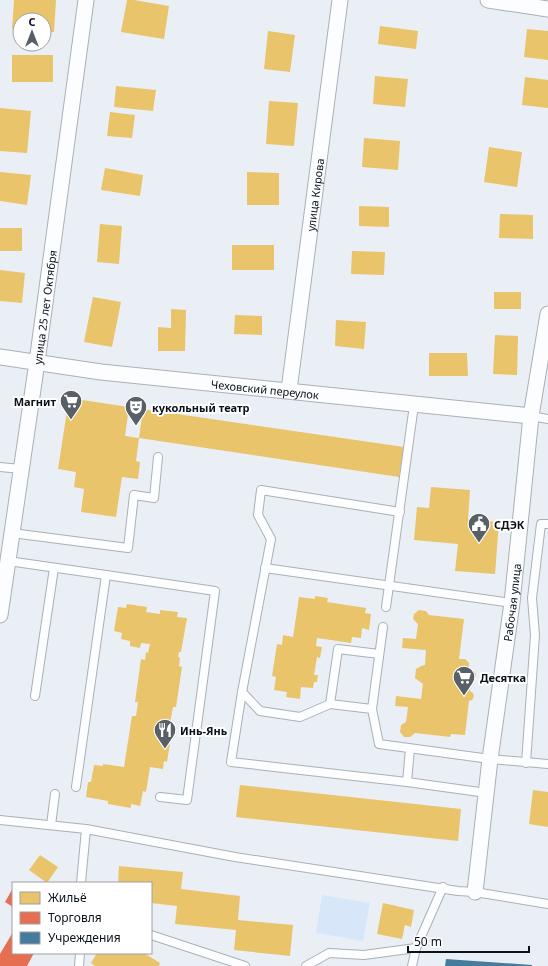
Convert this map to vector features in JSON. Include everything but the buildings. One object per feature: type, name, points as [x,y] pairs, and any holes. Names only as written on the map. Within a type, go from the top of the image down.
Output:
[{"type":"street","name":"улица 25 лет Октября","points":[[0,615],[37,362],[86,0]]},
{"type":"street","name":"улица Кирова","points":[[289,390],[340,0]]},
{"type":"street","points":[[488,0],[548,8]]},
{"type":"street","name":"Рабочая улица","points":[[475,892],[490,759],[512,603],[530,416],[548,314]]},
{"type":"street","name":"Чеховский переулок","points":[[0,357],[100,372],[289,390],[414,405],[530,416]]},
{"type":"lane","points":[[386,607],[414,405]]},
{"type":"lane","points":[[530,416],[548,418]]},
{"type":"lane","points":[[12,533],[128,548],[134,495],[154,498],[158,457]]},
{"type":"lane","points":[[0,467],[21,469]]},
{"type":"lane","points":[[400,512],[262,490],[258,515],[270,539],[242,692],[231,762],[407,782],[487,793]]},
{"type":"lane","points":[[526,763],[535,635],[532,598],[541,524],[548,524]]},
{"type":"lane","points":[[8,561],[215,591],[187,800],[160,797]]},
{"type":"lane","points":[[35,696],[54,568]]},
{"type":"lane","points":[[265,568],[512,603]]},
{"type":"lane","points":[[76,787],[106,575]]},
{"type":"lane","points":[[383,626],[372,709],[379,744],[490,759],[548,764]]},
{"type":"lane","points":[[330,704],[338,649],[379,654]]},
{"type":"lane","points":[[242,692],[260,711],[300,717],[330,704],[372,709]]},
{"type":"lane","points":[[407,782],[410,749]]},
{"type":"lane","points":[[51,825],[55,794]]},
{"type":"lane","points":[[0,820],[86,829],[235,857],[548,904]]},
{"type":"lane","points":[[80,882],[86,829]]},
{"type":"lane","points":[[412,966],[416,948],[443,888]]},
{"type":"lane","points":[[152,935],[244,966]]},
{"type":"lane","points":[[306,966],[329,954],[364,955],[416,948]]},
{"type":"lane","points":[[79,966],[80,954]]},
{"type":"shaded area","points":[[322,895],[370,903],[363,941],[316,933]]},
{"type":"place","name":"Магнит","points":[[71,420]]},
{"type":"place","name":"кукольный театр","points":[[136,426]]},
{"type":"place","name":"СДЭК","points":[[479,544]]},
{"type":"place","name":"Десятка","points":[[464,696]]},
{"type":"place","name":"Инь-Янь","points":[[165,750]]}]
